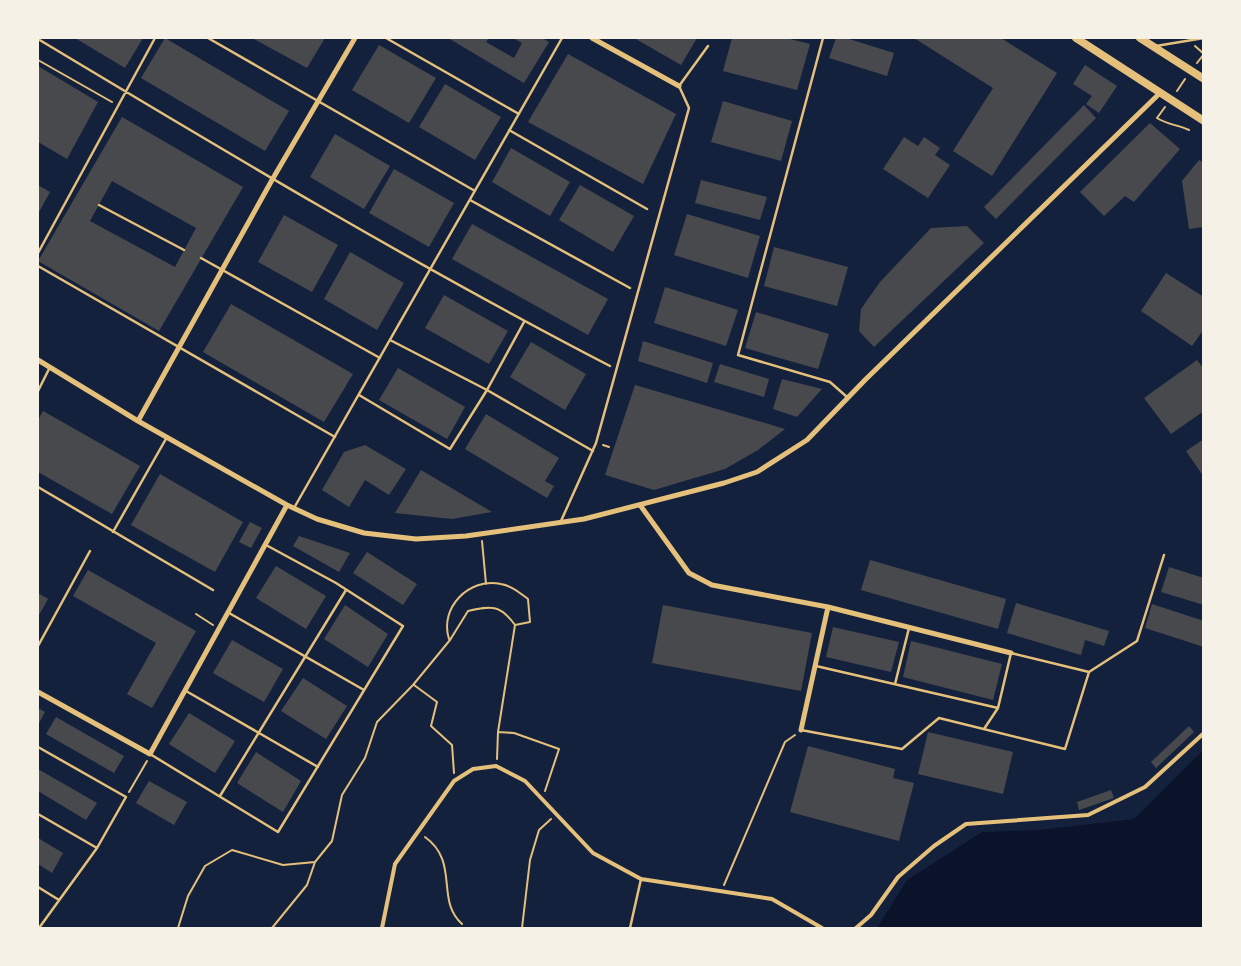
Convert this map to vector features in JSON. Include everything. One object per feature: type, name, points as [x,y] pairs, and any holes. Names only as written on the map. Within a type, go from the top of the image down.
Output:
[{"type":"main road","points":[[1076,38],[1204,121]]},
{"type":"main road","points":[[1140,38],[1204,80]]},
{"type":"street","points":[[138,421],[221,270],[355,38]]},
{"type":"street","points":[[592,38],[679,86]]},
{"type":"street","points":[[38,360],[138,421],[287,505],[317,519],[364,533],[416,539],[481,534],[584,519],[757,472],[808,440],[848,398],[1161,92]]},
{"type":"street","points":[[38,692],[150,754],[287,505]]},
{"type":"street","points":[[640,505],[689,573],[712,585],[828,607],[1011,653]]},
{"type":"street","points":[[801,730],[828,607]]},
{"type":"street","points":[[856,928],[871,915],[898,877],[934,846],[966,824],[1088,814],[1145,787],[1204,734]]},
{"type":"street","points":[[382,928],[395,864],[454,780],[473,769],[496,766],[524,781],[543,798],[594,854],[640,879],[772,899],[822,928]]},
{"type":"lane","points":[[38,254],[155,38]]},
{"type":"lane","points":[[208,38],[475,191]]},
{"type":"lane","points":[[386,38],[519,114]]},
{"type":"lane","points":[[294,508],[562,38]]},
{"type":"lane","points":[[823,38],[738,355],[830,382],[848,398]]},
{"type":"lane","points":[[1154,47],[1204,38]]},
{"type":"lane","points":[[38,39],[272,180],[524,322],[610,366]]},
{"type":"lane","points":[[561,522],[593,451],[690,108],[679,86],[708,46]]},
{"type":"lane","points":[[509,130],[647,209]]},
{"type":"lane","points":[[73,190],[78,192]]},
{"type":"lane","points":[[470,200],[630,288]]},
{"type":"lane","points":[[99,205],[184,250]]},
{"type":"lane","points":[[201,258],[380,358]]},
{"type":"lane","points":[[38,266],[335,437]]},
{"type":"lane","points":[[359,396],[450,449],[487,390],[524,322]]},
{"type":"lane","points":[[390,340],[487,390],[593,451]]},
{"type":"lane","points":[[38,391],[50,367]]},
{"type":"lane","points":[[113,532],[167,437]]},
{"type":"lane","points":[[38,487],[213,590]]},
{"type":"lane","points":[[150,754],[278,832],[403,626],[346,590],[266,545]]},
{"type":"lane","points":[[38,646],[90,551]]},
{"type":"lane","points":[[801,730],[902,749],[939,718],[1065,749],[1090,672],[1137,642],[1164,555]]},
{"type":"lane","points":[[220,796],[346,590]]},
{"type":"lane","points":[[229,612],[364,690]]},
{"type":"lane","points":[[895,684],[909,628]]},
{"type":"lane","points":[[984,728],[998,708],[1011,653],[1090,672]]},
{"type":"lane","points":[[815,665],[998,708]]},
{"type":"lane","points":[[186,690],[318,766]]},
{"type":"lane","points":[[38,747],[126,797],[97,848],[39,928]]},
{"type":"lane","points":[[38,814],[97,848]]},
{"type":"lane","points":[[630,928],[640,879]]},
{"type":"lane","points":[[38,886],[60,900]]},
{"type":"path","points":[[1192,70],[1204,54]]},
{"type":"path","points":[[38,60],[118,106]]},
{"type":"path","points":[[1175,94],[1186,78]]},
{"type":"path","points":[[1169,102],[1157,118],[1164,123],[1173,123],[1189,130]]},
{"type":"path","points":[[481,534],[486,584]]},
{"type":"path","points":[[450,640],[446,629],[447,616],[455,600],[479,584],[501,584],[516,590],[528,599],[530,622],[515,625]]},
{"type":"path","points":[[272,928],[307,884],[315,862],[332,841],[342,795],[365,758],[377,722],[413,685],[450,640],[468,611],[490,606],[506,612],[515,625],[498,732],[496,766]]},
{"type":"path","points":[[196,614],[219,629]]},
{"type":"path","points":[[413,685],[437,702],[430,726],[452,746],[454,780]]},
{"type":"path","points":[[721,892],[785,742],[801,730]]},
{"type":"path","points":[[498,732],[514,733],[560,749],[543,798]]},
{"type":"path","points":[[134,784],[150,754]]},
{"type":"path","points":[[522,928],[530,860],[539,830],[557,814]]},
{"type":"path","points":[[419,832],[441,852],[447,871],[446,886],[450,902],[455,918],[462,924]]},
{"type":"path","points":[[178,928],[188,896],[205,866],[232,850],[283,866],[315,862]]},
{"type":"water","points":[[1203,750],[1203,928],[877,928],[907,880],[982,832],[1039,830],[1134,819]]},
{"type":"building","points":[[75,38],[143,38],[125,68]]},
{"type":"building","points":[[165,38],[289,111],[265,151],[141,78]]},
{"type":"building","points":[[252,38],[325,38],[307,68]]},
{"type":"building","points":[[448,38],[489,38],[486,42],[514,58],[522,43],[513,38],[542,38],[549,42],[524,83]]},
{"type":"building","points":[[634,38],[697,38],[681,65]]},
{"type":"building","points":[[732,38],[786,38],[810,44],[797,90],[723,71]]},
{"type":"building","points":[[836,38],[846,38],[894,53],[887,76],[829,58]]},
{"type":"building","points":[[914,38],[1001,38],[1057,73],[992,176],[953,151],[993,88]]},
{"type":"building","points":[[379,45],[436,78],[409,123],[352,90]]},
{"type":"building","points":[[568,54],[676,114],[643,184],[528,122]]},
{"type":"building","points":[[1085,65],[1117,86],[1099,113],[1086,104],[1092,96],[1073,84]]},
{"type":"building","points":[[38,66],[98,102],[67,159],[38,142]]},
{"type":"building","points":[[445,84],[501,117],[475,160],[419,127]]},
{"type":"building","points":[[723,101],[792,121],[781,161],[711,142]]},
{"type":"building","points":[[1084,105],[1096,118],[996,219],[984,207]]},
{"type":"building","points":[[122,117],[243,187],[159,331],[38,261]],"holes":[[[112,181],[196,228],[175,267],[90,221]]]},
{"type":"building","points":[[1150,123],[1180,149],[1134,202],[1125,196],[1104,216],[1080,192]]},
{"type":"building","points":[[335,134],[390,166],[364,209],[310,177]]},
{"type":"building","points":[[904,137],[918,146],[924,137],[940,148],[935,155],[950,165],[928,198],[883,169]]},
{"type":"building","points":[[511,148],[570,182],[550,216],[492,182]]},
{"type":"building","points":[[1199,160],[1204,163],[1204,227],[1189,229],[1182,181]]},
{"type":"building","points":[[394,169],[454,203],[429,247],[369,213]]},
{"type":"building","points":[[701,180],[767,197],[760,220],[695,203]]},
{"type":"building","points":[[38,185],[50,192],[38,214]]},
{"type":"building","points":[[580,185],[634,216],[613,252],[559,220]]},
{"type":"building","points":[[687,214],[760,236],[748,278],[674,255]]},
{"type":"building","points":[[284,215],[338,245],[312,292],[258,262]]},
{"type":"building","points":[[472,224],[608,299],[588,335],[452,259]]},
{"type":"building","points":[[967,226],[984,243],[874,347],[859,331],[861,309],[880,282],[931,228]]},
{"type":"building","points":[[774,247],[848,267],[837,306],[764,286]]},
{"type":"building","points":[[350,252],[404,283],[377,330],[324,299]]},
{"type":"building","points":[[1166,273],[1204,297],[1204,329],[1192,346],[1141,311]]},
{"type":"building","points":[[665,287],[738,310],[726,346],[654,323]]},
{"type":"building","points":[[444,295],[508,331],[489,364],[425,328]]},
{"type":"building","points":[[231,304],[353,374],[324,422],[203,352]]},
{"type":"building","points":[[756,312],[829,334],[818,369],[745,348]]},
{"type":"building","points":[[643,341],[713,363],[707,383],[638,361]]},
{"type":"building","points":[[531,342],[586,374],[565,410],[510,377]]},
{"type":"building","points":[[1197,360],[1204,369],[1204,411],[1171,434],[1144,398]]},
{"type":"building","points":[[720,364],[769,379],[764,397],[714,382]]},
{"type":"building","points":[[398,368],[465,407],[447,439],[379,400]]},
{"type":"building","points":[[782,379],[822,389],[797,417],[773,409]]},
{"type":"building","points":[[635,385],[785,429],[758,450],[725,469],[654,490],[605,475]]},
{"type":"building","points":[[43,411],[140,466],[112,514],[38,472],[38,420]]},
{"type":"building","points":[[486,414],[559,458],[545,481],[554,486],[547,498],[465,449]]},
{"type":"building","points":[[1204,439],[1204,477],[1186,451]]},
{"type":"building","points":[[365,445],[406,469],[389,495],[365,480],[349,507],[322,490],[344,452]]},
{"type":"building","points":[[421,470],[492,512],[452,519],[395,513]]},
{"type":"building","points":[[160,474],[243,522],[215,572],[131,525]]},
{"type":"building","points":[[250,522],[262,528],[251,548],[239,542]]},
{"type":"building","points":[[299,536],[350,553],[339,572],[293,546]]},
{"type":"building","points":[[367,552],[417,584],[403,605],[353,573]]},
{"type":"building","points":[[870,560],[1006,599],[998,629],[861,590]]},
{"type":"building","points":[[276,566],[326,596],[306,629],[256,598]]},
{"type":"building","points":[[1169,567],[1204,578],[1204,605],[1161,592]]},
{"type":"building","points":[[88,570],[196,631],[152,708],[127,694],[156,643],[73,596]]},
{"type":"building","points":[[38,593],[48,599],[38,617]]},
{"type":"building","points":[[1016,603],[1109,631],[1104,646],[1085,640],[1081,655],[1007,633]]},
{"type":"building","points":[[1152,604],[1204,621],[1204,647],[1145,628]]},
{"type":"building","points":[[345,605],[388,634],[368,667],[324,639]]},
{"type":"building","points":[[663,605],[812,633],[801,691],[652,663]]},
{"type":"building","points":[[833,627],[899,642],[891,672],[826,657]]},
{"type":"building","points":[[232,640],[283,669],[264,702],[213,673]]},
{"type":"building","points":[[911,641],[1002,664],[993,700],[903,677]]},
{"type":"building","points":[[303,678],[347,706],[326,739],[281,711]]},
{"type":"building","points":[[38,708],[45,712],[38,725]]},
{"type":"building","points":[[189,713],[235,741],[215,773],[169,744]]},
{"type":"building","points":[[56,717],[124,756],[114,773],[46,734]]},
{"type":"building","points":[[1189,726],[1194,732],[1156,768],[1151,762]]},
{"type":"building","points":[[928,732],[1013,752],[1003,794],[918,774]]},
{"type":"building","points":[[808,746],[895,769],[893,778],[914,783],[899,841],[790,812]]},
{"type":"building","points":[[256,752],[301,781],[283,812],[237,783]]},
{"type":"building","points":[[38,769],[97,803],[86,820],[38,791]]},
{"type":"building","points":[[149,781],[187,802],[174,825],[136,803]]},
{"type":"building","points":[[1111,790],[1114,798],[1079,810],[1077,802]]},
{"type":"building","points":[[38,838],[63,853],[52,873],[38,864]]}]
